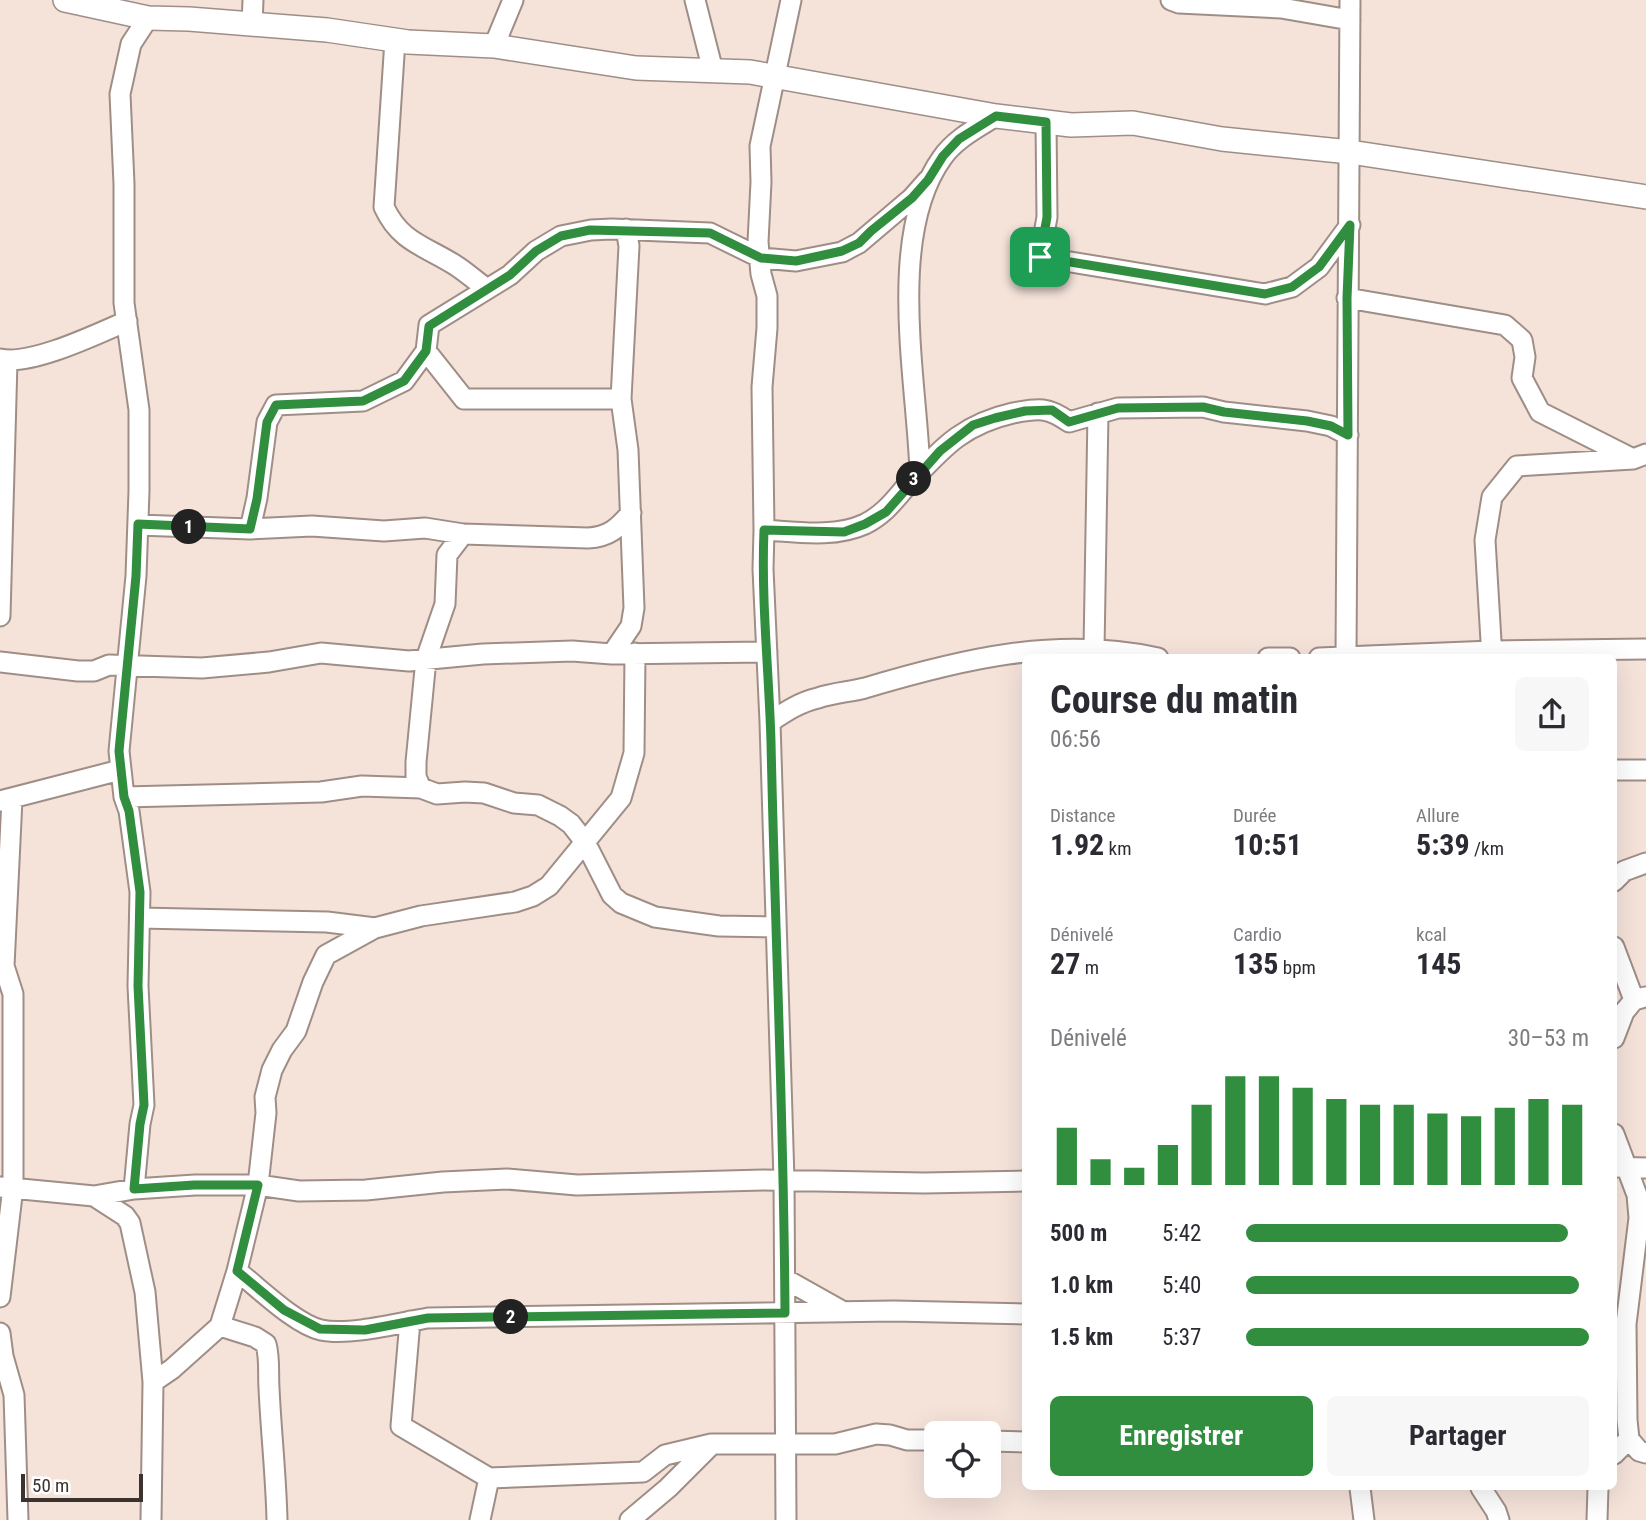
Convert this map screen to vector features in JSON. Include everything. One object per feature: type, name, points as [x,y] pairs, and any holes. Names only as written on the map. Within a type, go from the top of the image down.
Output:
[{"type":"street","points":[[252,25],[253,0]]},
{"type":"street","points":[[494,46],[513,0]]},
{"type":"street","points":[[695,0],[713,71]]},
{"type":"street","points":[[786,1520],[784,1181],[763,569],[762,387],[767,296],[761,274],[758,242],[760,146],[791,0]]},
{"type":"street","points":[[1171,0],[1180,4],[1281,8],[1350,20]]},
{"type":"street","points":[[1346,654],[1350,0]]},
{"type":"street","points":[[71,1],[148,18],[327,30],[396,40],[494,46],[636,68],[774,76],[800,83],[996,116],[1071,125],[1133,123],[1222,139],[1350,152],[1646,197]]},
{"type":"street","points":[[134,1189],[144,1105],[138,986],[140,892],[119,751],[138,524],[139,410],[124,303],[124,184],[120,94],[131,44],[148,18]]},
{"type":"street","points":[[396,40],[384,207],[392,224],[406,237],[455,265],[487,289]]},
{"type":"street","points":[[250,529],[257,499],[267,422],[276,405],[363,401],[404,381],[426,351],[429,326],[510,275],[536,251],[561,236],[590,230],[626,229],[710,233],[761,258],[796,261],[842,251],[859,243],[912,198],[959,139],[996,116]]},
{"type":"street","points":[[1046,122],[1047,217],[1040,257],[1265,294],[1292,287],[1319,267],[1350,225]]},
{"type":"street","points":[[920,472],[909,308],[914,236],[920,202],[928,180]]},
{"type":"street","points":[[612,653],[631,626],[634,608],[628,440],[621,399],[629,246],[626,229]]},
{"type":"street","points":[[1347,298],[1505,325],[1522,341],[1525,357],[1522,377],[1540,412],[1640,456]]},
{"type":"street","points":[[0,616],[4,360],[48,353],[127,321]]},
{"type":"street","points":[[426,351],[464,399],[621,399]]},
{"type":"street","points":[[764,530],[844,532],[865,524],[886,512],[940,451],[973,425],[1025,411],[1052,410],[1069,422],[1118,408],[1203,407],[1224,412],[1307,421],[1331,426],[1348,435]]},
{"type":"street","points":[[1094,650],[1098,413]]},
{"type":"street","points":[[1492,654],[1485,540],[1492,497],[1517,466],[1640,456]]},
{"type":"street","points":[[138,524],[250,529],[312,526],[384,531],[425,528],[463,534],[601,537],[616,530],[631,513]]},
{"type":"street","points":[[421,788],[416,777],[416,762],[426,659],[445,604],[447,555],[463,534]]},
{"type":"street","points":[[770,722],[808,701],[948,664],[1049,648],[1126,654]]},
{"type":"street","points":[[1518,654],[1646,649]]},
{"type":"street","points":[[0,662],[94,671],[110,665],[202,668],[269,662],[321,653],[409,661],[572,651],[767,652]]},
{"type":"street","points":[[153,1382],[172,1369],[220,1326],[237,1271],[258,1185],[266,1113],[265,1097],[272,1070],[296,1031],[313,982],[326,955],[375,928],[421,916],[515,902],[533,896],[549,886],[621,798],[634,753],[635,653]]},
{"type":"street","points":[[0,1297],[13,994],[4,966],[6,800],[120,770]]},
{"type":"street","points":[[1617,770],[1646,770]]},
{"type":"street","points":[[124,797],[321,792],[362,786],[421,788],[438,794],[484,793],[514,803],[538,805],[571,824],[585,842],[612,895],[621,903],[655,917],[719,926],[775,927]]},
{"type":"street","points":[[1617,878],[1624,871],[1646,863]]},
{"type":"street","points":[[140,918],[327,922],[375,928]]},
{"type":"street","points":[[1617,953],[1640,998],[1624,1012],[1617,1028]]},
{"type":"street","points":[[1620,1167],[1646,1168]]},
{"type":"street","points":[[1620,1167],[1637,1195],[1639,1219],[1637,1307],[1626,1324],[1626,1406],[1618,1449],[1646,1453]]},
{"type":"street","points":[[6,1187],[94,1196],[134,1189],[194,1185],[258,1185],[299,1191],[353,1190],[507,1179],[577,1185],[784,1181],[1022,1181]]},
{"type":"street","points":[[94,1196],[125,1216],[130,1223],[145,1292],[153,1382],[151,1520]]},
{"type":"street","points":[[237,1271],[284,1310],[320,1329],[365,1330],[428,1318],[894,1311],[1022,1314]]},
{"type":"street","points":[[785,1279],[843,1312]]},
{"type":"street","points":[[410,1321],[401,1426],[489,1478],[643,1472],[666,1455],[712,1444],[835,1444],[876,1434],[907,1440],[924,1440]]},
{"type":"street","points":[[220,1326],[255,1337],[266,1344],[276,1466],[277,1520]]},
{"type":"street","points":[[0,1333],[14,1395],[18,1520]]},
{"type":"street","points":[[1001,1441],[1022,1442]]},
{"type":"street","points":[[630,1520],[668,1488],[712,1444]]},
{"type":"street","points":[[480,1520],[489,1478]]},
{"type":"street","points":[[1360,1490],[1364,1520]]},
{"type":"street","points":[[1483,1490],[1499,1520]]},
{"type":"street","points":[[1597,1520],[1598,1490]]},
{"type":"route","points":[[996,116],[1046,122],[1047,217],[1040,257],[1265,294],[1292,287],[1319,267],[1350,225],[1347,298],[1348,435],[1331,426],[1307,421],[1224,412],[1203,407],[1118,408],[1069,422],[1052,410],[1025,411],[973,425],[940,451],[886,512],[865,524],[844,532],[764,530],[763,569],[784,1181],[785,1313],[428,1318],[365,1330],[320,1329],[284,1310],[237,1271],[258,1185],[134,1189],[144,1105],[138,986],[140,892],[119,751],[136,576],[138,524],[250,529],[257,499],[267,422],[276,405],[363,401],[404,381],[426,351],[429,326],[510,275],[536,251],[561,236],[612,229],[710,233],[761,258],[796,261],[842,251],[859,243],[912,198],[959,139],[996,116]]}]
